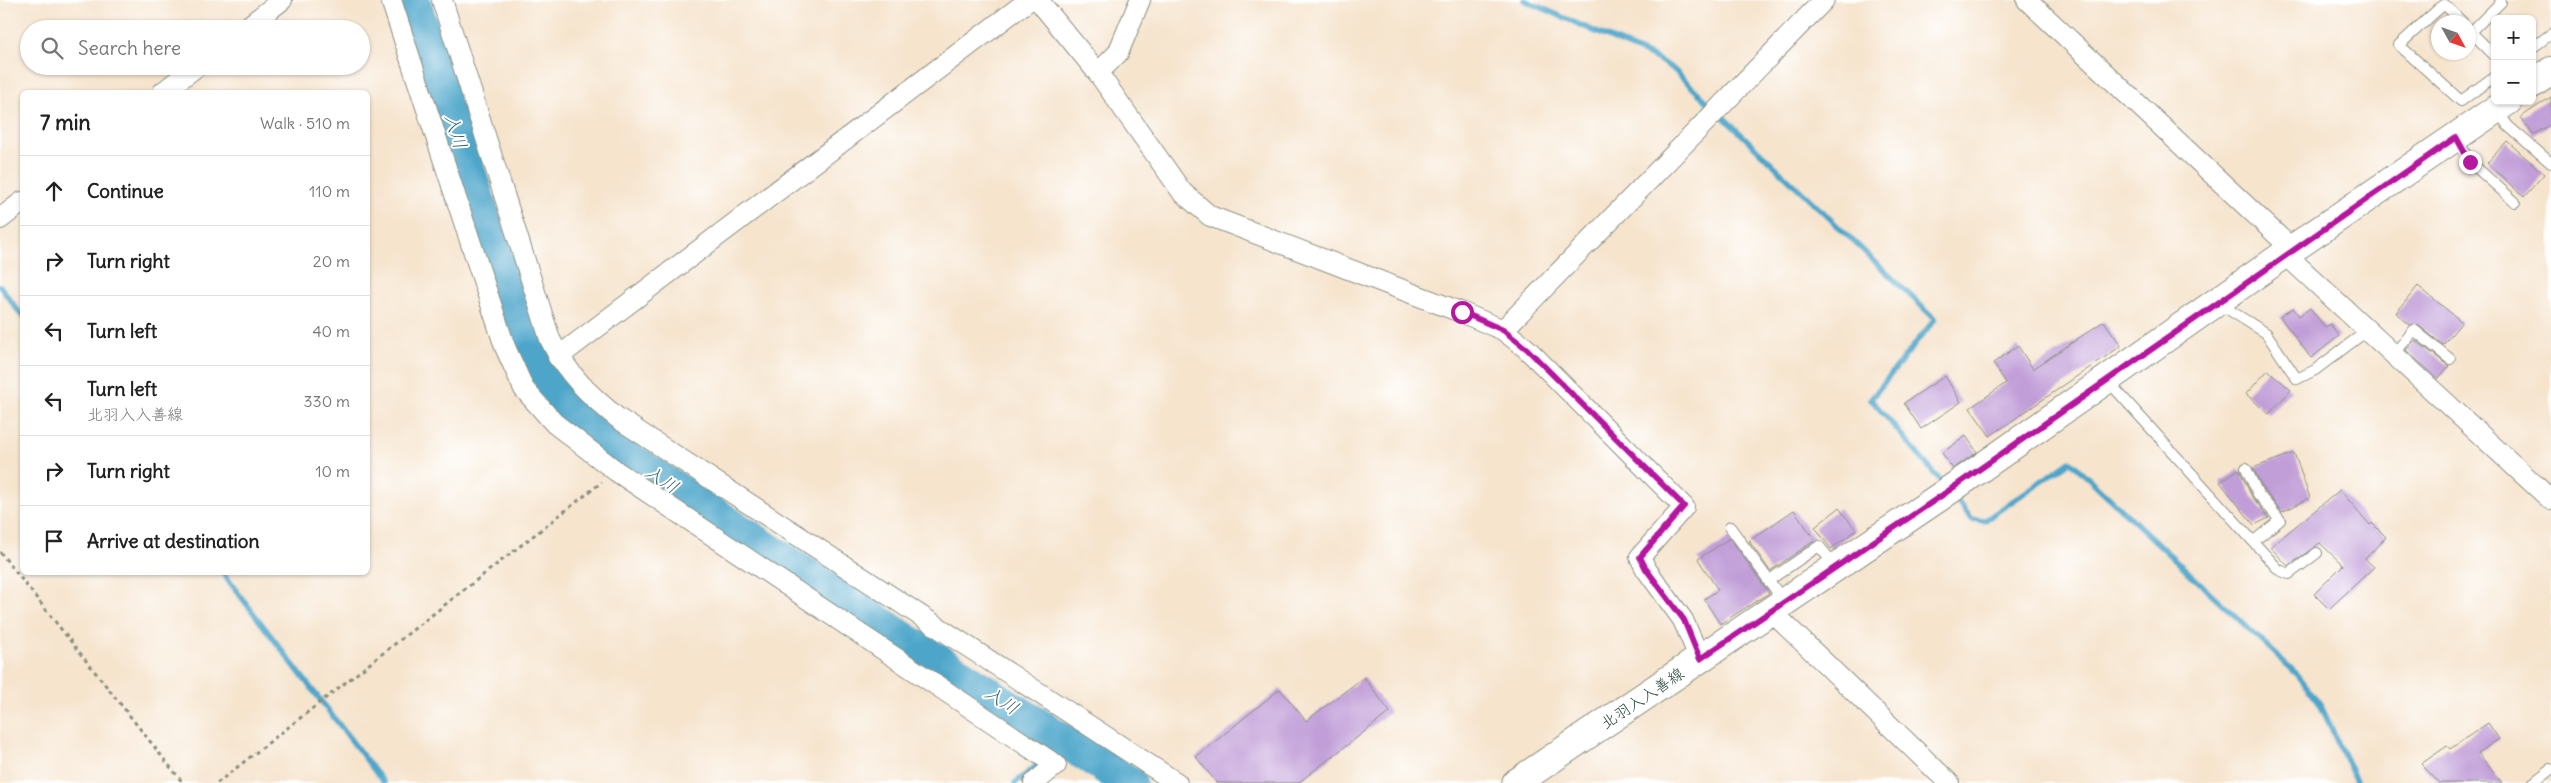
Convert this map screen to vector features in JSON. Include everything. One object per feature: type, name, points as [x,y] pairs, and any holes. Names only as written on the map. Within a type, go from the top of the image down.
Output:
[{"type":"main road","points":[[2536,81],[2551,71]]},
{"type":"main road","name":"北羽入入善線","points":[[1516,783],[1778,608],[2107,380],[2289,251],[2502,105]]},
{"type":"street","points":[[256,20],[282,0]]},
{"type":"street","points":[[391,0],[502,338],[524,389],[554,423],[616,471],[1056,765],[1034,783]]},
{"type":"street","points":[[442,0],[550,339],[558,357],[584,390],[619,420],[1177,783]]},
{"type":"street","points":[[558,357],[1029,0]]},
{"type":"street","points":[[1038,0],[1098,73],[1182,192],[1210,216],[1333,261],[1503,330],[1527,349],[1684,506],[1640,557],[1646,569],[1684,620],[1700,659]]},
{"type":"street","points":[[1098,73],[1118,53],[1140,0]]},
{"type":"street","points":[[1503,330],[1824,0]]},
{"type":"street","points":[[2027,0],[2289,251],[2368,330],[2551,500]]},
{"type":"street","points":[[166,90],[185,75]]},
{"type":"street","points":[[0,220],[20,204]]},
{"type":"street","points":[[1778,608],[1949,783]]},
{"type":"lane","points":[[2456,15],[2446,2],[2399,45],[2462,101],[2491,79]]},
{"type":"lane","points":[[2476,25],[2501,2]]},
{"type":"lane","points":[[2536,45],[2551,34]]},
{"type":"lane","points":[[2476,36],[2491,52]]},
{"type":"lane","points":[[2502,105],[2508,126],[2551,163]]},
{"type":"lane","points":[[2456,137],[2470,162],[2515,202]]},
{"type":"lane","points":[[2218,302],[2266,333],[2297,379],[2315,370],[2368,330]]},
{"type":"lane","points":[[2394,354],[2414,330],[2450,359]]},
{"type":"lane","points":[[2107,380],[2254,541],[2278,570],[2289,574],[2317,553]]},
{"type":"lane","points":[[2246,468],[2258,494],[2280,520],[2254,541]]},
{"type":"lane","points":[[1730,527],[1768,580],[1778,608]]},
{"type":"lane","points":[[1768,580],[1819,546],[1837,567]]},
{"type":"lane","points":[[2532,783],[2551,769]]},
{"type":"path","points":[[217,783],[616,471]]},
{"type":"path","points":[[0,552],[183,783]]},
{"type":"building","points":[[2551,97],[2551,124],[2533,135],[2521,117]]},
{"type":"building","points":[[2507,141],[2544,174],[2524,197],[2487,163]]},
{"type":"building","points":[[2418,286],[2462,322],[2443,345],[2418,325],[2410,325],[2396,313]]},
{"type":"building","points":[[2293,308],[2299,316],[2310,308],[2325,327],[2330,324],[2339,336],[2311,358],[2280,317]]},
{"type":"building","points":[[2104,321],[2121,346],[1990,436],[1970,408],[2006,383],[1993,363],[2018,346],[2033,369]]},
{"type":"building","points":[[2415,340],[2449,366],[2438,379],[2406,350]]},
{"type":"building","points":[[2268,370],[2291,390],[2269,414],[2246,394]]},
{"type":"building","points":[[1945,376],[1961,402],[1921,429],[1904,403]]},
{"type":"building","points":[[1966,436],[1977,452],[1953,469],[1942,453]]},
{"type":"building","points":[[2294,453],[2310,498],[2282,512],[2264,490],[2253,468]]},
{"type":"building","points":[[2239,469],[2252,497],[2269,518],[2254,525],[2220,482]]},
{"type":"building","points":[[2340,490],[2370,525],[2372,523],[2386,537],[2365,559],[2374,567],[2329,609],[2314,594],[2343,565],[2320,543],[2288,566],[2270,547]]},
{"type":"building","points":[[1839,508],[1856,530],[1831,549],[1815,527]]},
{"type":"building","points":[[1794,510],[1815,540],[1770,571],[1749,541]]},
{"type":"building","points":[[1730,538],[1769,593],[1720,624],[1704,599],[1718,590],[1698,559]]},
{"type":"building","points":[[1364,677],[1390,712],[1298,783],[1217,783],[1196,757],[1280,689],[1306,721]]},
{"type":"building","points":[[2488,723],[2499,739],[2478,753],[2502,783],[2439,783],[2421,764],[2447,746],[2450,749]]},
{"type":"waterway","name":"入川","points":[[413,0],[524,340],[557,398],[596,436],[920,649],[1130,783]]},
{"type":"waterway","points":[[1524,0],[1655,58],[1672,68],[1935,319],[1871,399],[1944,485]]},
{"type":"waterway","points":[[0,286],[20,313]]},
{"type":"waterway","points":[[1953,496],[1972,519],[1984,521],[2070,461],[2298,675],[2320,704],[2357,783]]},
{"type":"waterway","points":[[224,575],[384,783]]},
{"type":"waterway","points":[[1015,783],[1066,742]]},
{"type":"route","points":[[1462,312],[1503,330],[1527,349],[1684,506],[1640,557],[1646,569],[1684,620],[1700,659],[1941,496],[2180,330],[2285,254],[2456,137],[2470,162]]}]
